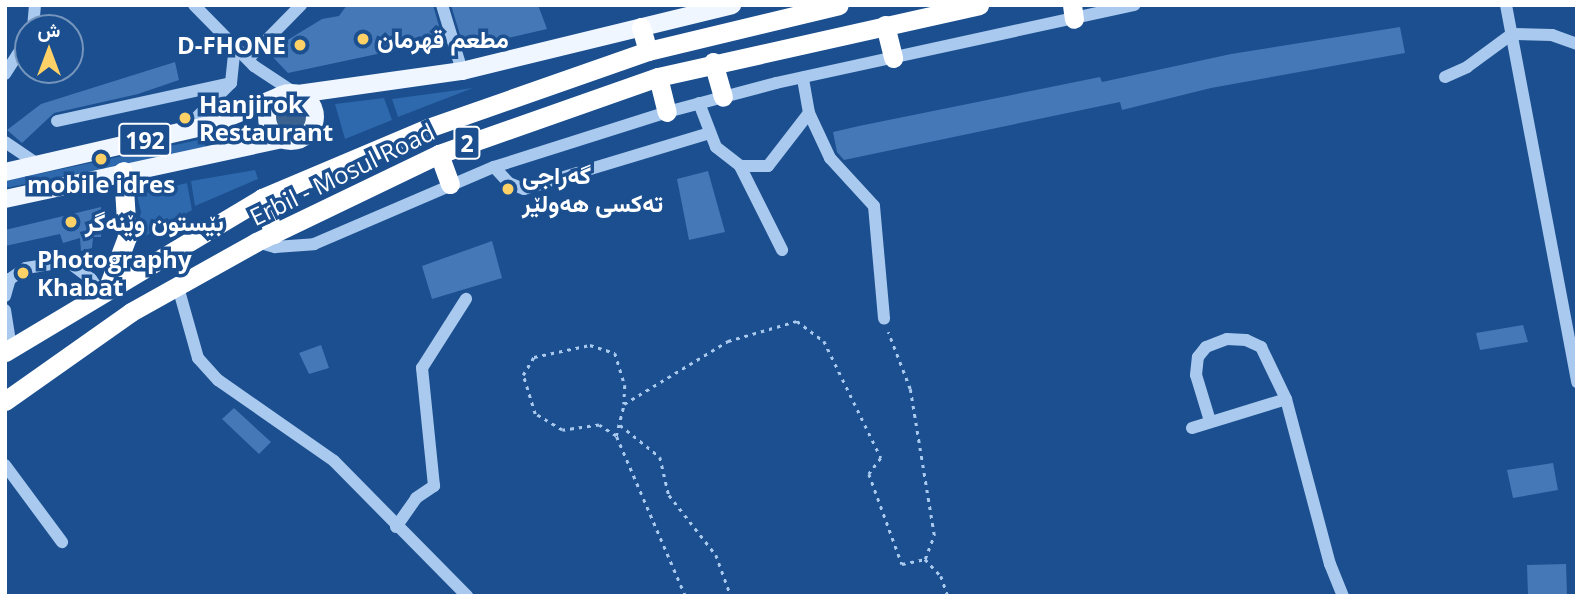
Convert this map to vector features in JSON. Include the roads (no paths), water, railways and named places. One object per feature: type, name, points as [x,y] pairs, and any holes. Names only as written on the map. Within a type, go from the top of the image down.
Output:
[{"type":"highway","name":"Erbil - Mosul Road","points":[[8,349],[262,198],[428,128],[648,51],[839,5]]},
{"type":"highway","name":"Erbil - Mosul Road","points":[[5,401],[131,312],[256,242],[439,154],[658,77],[713,62],[979,5]]},
{"type":"highway","points":[[886,25],[893,58]]},
{"type":"highway","points":[[642,27],[648,51]]},
{"type":"highway","points":[[713,62],[723,97]]},
{"type":"highway","points":[[658,77],[667,112]]},
{"type":"highway","points":[[439,154],[450,184]]},
{"type":"highway","points":[[104,290],[127,237],[123,172]]},
{"type":"highway","points":[[262,198],[274,234]]},
{"type":"main road","points":[[291,94],[312,106],[313,124],[301,138],[283,139],[267,122],[271,104],[291,94],[462,71],[732,5]]},
{"type":"main road","name":"192","points":[[5,172],[233,117],[291,94]]},
{"type":"main road","name":"192","points":[[5,199],[283,139]]},
{"type":"street","points":[[194,5],[248,58],[291,94]]},
{"type":"street","points":[[248,58],[300,5]]},
{"type":"street","points":[[442,5],[462,71]]},
{"type":"street","points":[[256,242],[275,247],[314,244],[495,167],[699,103],[893,58],[1073,12],[1135,5]]},
{"type":"street","points":[[1506,5],[1577,382]]},
{"type":"street","points":[[1445,77],[1467,67],[1512,34],[1552,35],[1577,44]]},
{"type":"street","points":[[181,131],[231,83],[235,44]]},
{"type":"street","points":[[803,78],[809,113],[830,158],[874,206],[883,326]]},
{"type":"street","points":[[57,121],[231,83]]},
{"type":"street","points":[[699,103],[716,147],[740,166],[782,250]]},
{"type":"street","points":[[740,166],[768,166],[809,113]]},
{"type":"street","points":[[495,167],[509,183],[524,189],[710,132]]},
{"type":"street","points":[[5,142],[38,164]]},
{"type":"street","points":[[5,296],[10,279],[26,268],[62,262],[71,264],[104,290]]},
{"type":"street","points":[[178,287],[198,358],[218,380],[334,461],[396,527],[467,596]]},
{"type":"street","points":[[396,527],[416,498],[434,486],[422,368],[466,299]]},
{"type":"street","points":[[5,310],[8,349]]},
{"type":"street","points":[[1210,421],[1196,375],[1198,357],[1206,347],[1227,339],[1246,340],[1261,347],[1286,399],[1330,564],[1343,596]]},
{"type":"street","points":[[1192,428],[1286,399]]},
{"type":"street","points":[[5,465],[62,542]]},
{"type":"place","name":"مطعم قهرمان","points":[[363,39]]},
{"type":"place","name":"D-FHONE","points":[[300,45]]},
{"type":"place","name":"Hanjirok Restaurant","points":[[185,118]]},
{"type":"place","name":"mobile idres","points":[[101,159]]},
{"type":"place","name":"گەراجی تەکسی هەولێر","points":[[508,189]]},
{"type":"place","name":"بێستون وێنەگر","points":[[71,222]]},
{"type":"place","name":"Photography Khabat","points":[[23,273]]}]
